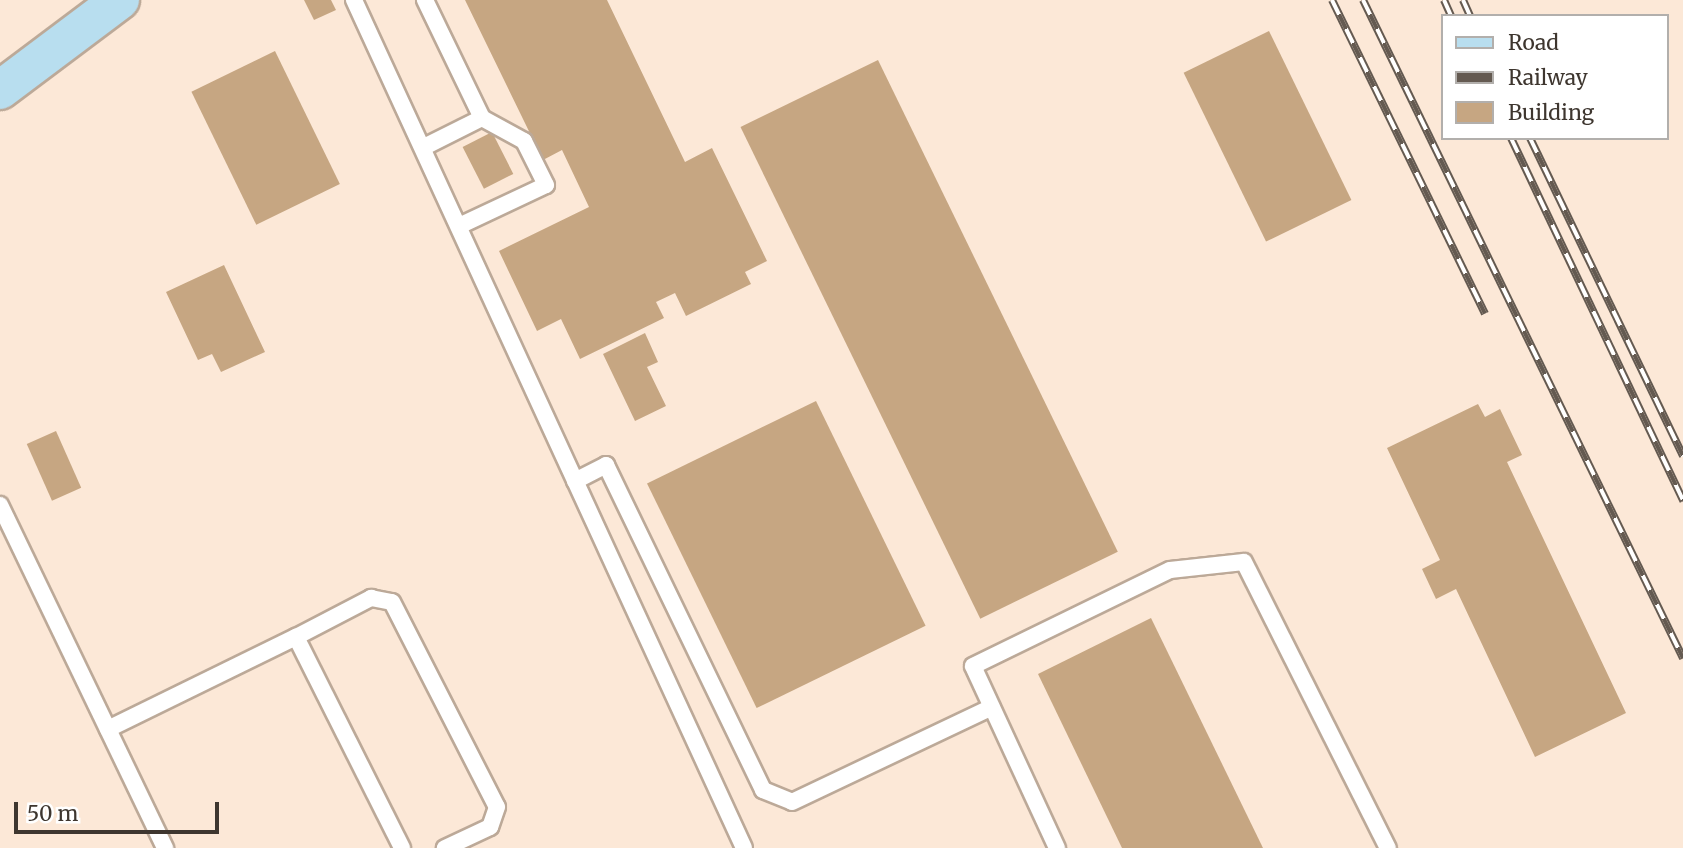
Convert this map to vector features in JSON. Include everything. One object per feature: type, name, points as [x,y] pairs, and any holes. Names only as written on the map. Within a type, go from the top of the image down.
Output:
[{"type":"main road","points":[[0,90],[120,0]]},
{"type":"lane","points":[[354,0],[424,147],[744,848]]},
{"type":"lane","points":[[425,0],[482,118],[524,141],[546,185],[459,226]]},
{"type":"lane","points":[[424,147],[482,118]]},
{"type":"lane","points":[[575,481],[606,465],[763,790],[792,802],[992,706]]},
{"type":"lane","points":[[0,505],[165,848]]},
{"type":"lane","points":[[1057,848],[973,666],[1170,570],[1244,562],[1388,848]]},
{"type":"lane","points":[[108,729],[371,598],[393,602],[497,807],[490,827],[445,848]]},
{"type":"lane","points":[[296,637],[402,848]]},
{"type":"building","points":[[304,0],[331,0],[336,10],[314,20]]},
{"type":"building","points":[[465,0],[607,0],[685,162],[712,148],[767,261],[745,272],[751,284],[686,316],[675,293],[656,302],[664,318],[580,359],[561,319],[537,331],[499,251],[589,207],[562,150],[543,160]]},
{"type":"building","points":[[1269,31],[1351,200],[1266,242],[1184,73]]},
{"type":"building","points":[[275,51],[340,184],[256,225],[191,92]]},
{"type":"building","points":[[878,60],[1118,552],[980,619],[740,127]]},
{"type":"building","points":[[492,132],[513,174],[484,189],[463,147]]},
{"type":"building","points":[[224,265],[265,352],[221,372],[212,354],[198,360],[166,292]]},
{"type":"building","points":[[645,333],[658,362],[647,367],[666,406],[635,421],[603,354]]},
{"type":"building","points":[[816,401],[926,626],[757,708],[647,483]]},
{"type":"building","points":[[1478,404],[1485,417],[1500,409],[1522,455],[1507,462],[1626,713],[1535,757],[1456,589],[1436,599],[1422,569],[1440,560],[1387,448]]},
{"type":"building","points":[[56,431],[81,488],[52,501],[27,444]]},
{"type":"building","points":[[1151,618],[1263,848],[1122,848],[1038,674]]},
{"type":"railway","points":[[1332,0],[1485,314]]},
{"type":"railway","points":[[1363,0],[1683,658]]},
{"type":"railway","points":[[1444,0],[1450,14]]},
{"type":"railway","points":[[1463,0],[1469,14]]},
{"type":"railway","points":[[1512,140],[1683,501]]},
{"type":"railway","points":[[1531,140],[1683,456]]}]
